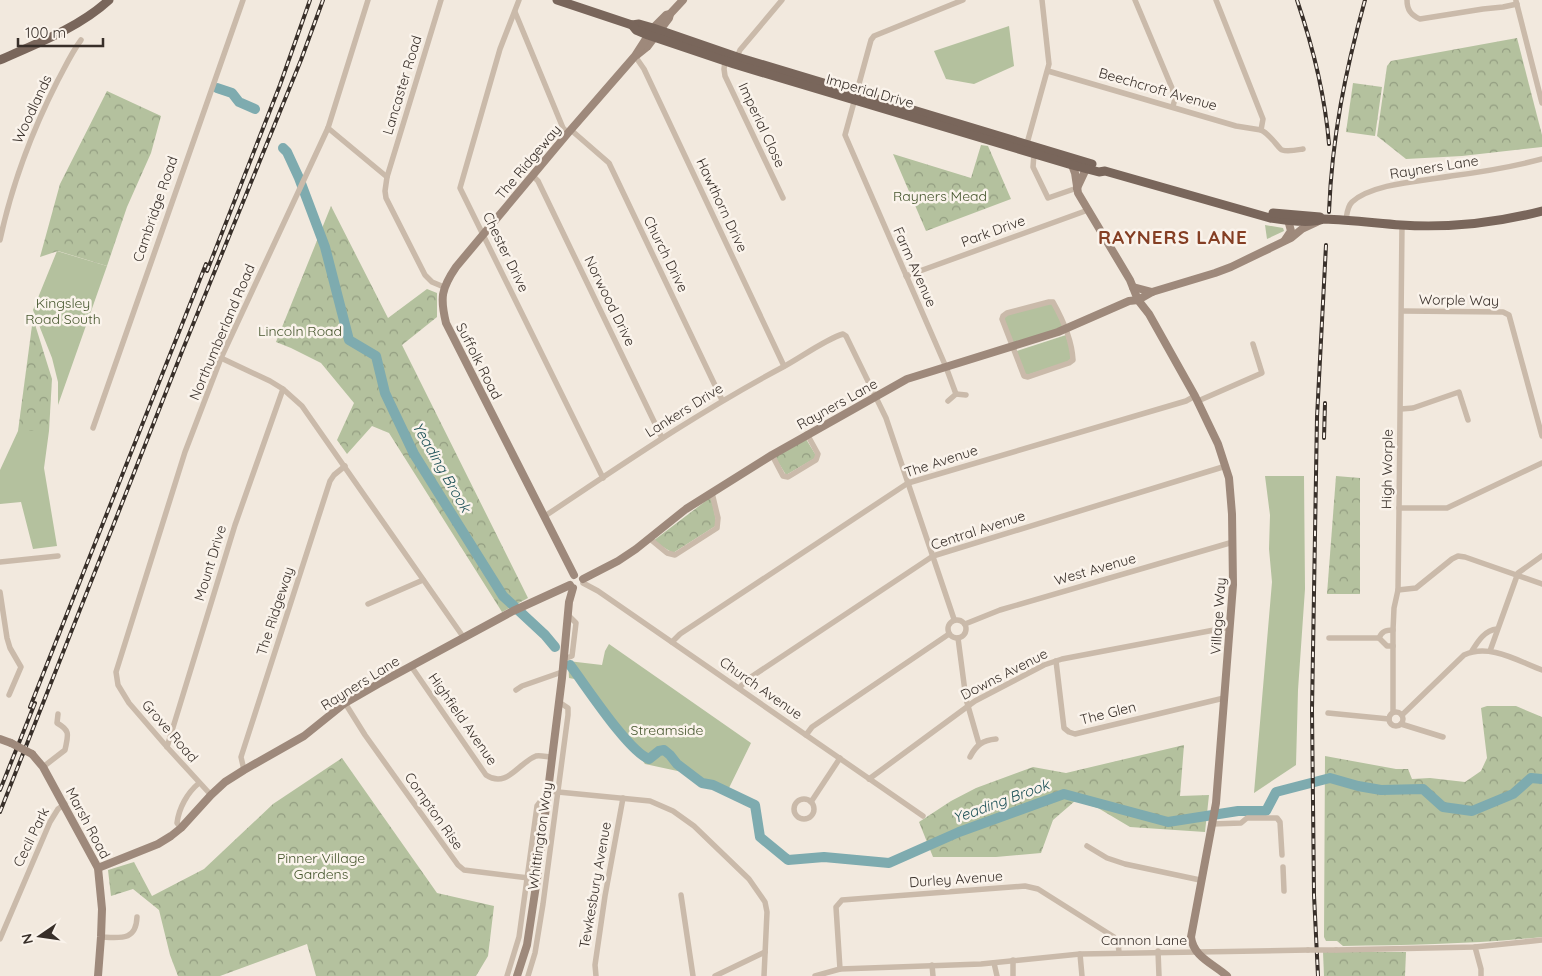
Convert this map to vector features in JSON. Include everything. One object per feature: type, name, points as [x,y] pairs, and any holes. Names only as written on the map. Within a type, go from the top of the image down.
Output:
[{"type":"main road","points":[[0,60],[82,20],[109,0]]},
{"type":"main road","name":"Imperial Drive","points":[[557,0],[632,25],[639,24],[654,33],[732,61],[1089,166],[1099,172],[1105,171],[1270,218],[1307,215],[1318,216],[1321,220]]},
{"type":"main road","name":"Imperial Drive","points":[[1029,149],[1072,165],[1089,166]]},
{"type":"main road","points":[[1286,217],[1444,226],[1518,218],[1542,211]]},
{"type":"street","name":"Cambridge Road","points":[[93,428],[243,0]]},
{"type":"street","name":"Northumberland Road","points":[[116,680],[116,672],[184,452],[222,358],[328,128],[368,0]]},
{"type":"street","name":"Lancaster Road","points":[[387,177],[441,0]]},
{"type":"street","name":"Chester Drive","points":[[519,0],[500,49],[460,188],[603,478]]},
{"type":"street","name":"The Ridgeway","points":[[444,286],[456,267],[635,56],[641,54],[654,33],[683,0]]},
{"type":"street","points":[[732,61],[782,0]]},
{"type":"street","name":"Farm Avenue","points":[[956,394],[845,135],[874,36],[963,0]]},
{"type":"street","points":[[1042,0],[1049,64],[1029,149],[1032,167],[1048,198],[1077,188],[1089,166]]},
{"type":"street","points":[[1136,0],[1172,88],[1175,99],[1173,106]]},
{"type":"street","points":[[1216,0],[1263,119],[1261,130],[1270,136],[1279,149],[1303,149]]},
{"type":"street","points":[[1407,0],[1408,10],[1413,16],[1420,19],[1503,7],[1516,2],[1542,103]]},
{"type":"street","name":"Church Drive","points":[[515,12],[563,128],[609,163],[722,400]]},
{"type":"street","name":"Woodlands","points":[[0,240],[2,216],[20,165],[72,46],[81,40]]},
{"type":"street","name":"Hawthorn Drive","points":[[635,56],[644,69],[784,366]]},
{"type":"street","name":"Imperial Close","points":[[732,61],[724,69],[725,76],[783,198]]},
{"type":"street","name":"Beechcroft Avenue","points":[[1048,70],[1236,126],[1261,130]]},
{"type":"street","points":[[328,128],[387,177],[384,191],[386,198],[425,275],[432,282],[444,286]]},
{"type":"street","name":"Rayners Lane","points":[[1346,220],[1348,209],[1353,202],[1387,187],[1414,181],[1512,167],[1542,159]]},
{"type":"street","name":"Village Way","points":[[1072,165],[1076,173],[1077,188],[1088,210],[1138,300],[1146,310],[1197,399],[1226,466],[1231,495],[1233,584],[1230,627],[1213,818],[1200,880],[1191,937],[1197,952]]},
{"type":"street","name":"Norwood Drive","points":[[533,176],[541,187],[662,438]]},
{"type":"street","name":"Park Drive","points":[[906,276],[1088,210]]},
{"type":"street","points":[[1284,241],[1291,231],[1286,217]]},
{"type":"street","name":"Rayners Lane","points":[[98,868],[158,844],[181,828],[225,782],[304,736],[345,703],[516,610],[556,591],[580,587],[583,581],[618,561],[650,539],[686,509],[807,434],[907,379],[1065,330],[1128,301],[1138,300],[1150,293],[1215,273],[1284,241],[1321,220]]},
{"type":"street","name":"High Worple","points":[[1393,712],[1393,630],[1394,608],[1398,590],[1402,225]]},
{"type":"street","name":"Suffolk Road","points":[[444,286],[441,303],[446,323],[574,575]]},
{"type":"street","points":[[1128,301],[1133,289],[1150,293],[1146,310]]},
{"type":"street","points":[[1053,302],[1065,330],[1073,360],[1028,377],[1022,374],[1002,319],[1007,314],[1053,302]]},
{"type":"street","name":"Worple Way","points":[[1402,311],[1503,312],[1509,315],[1542,436]]},
{"type":"street","name":"Lankers Drive","points":[[545,516],[722,400],[843,334],[846,336],[875,397]]},
{"type":"street","name":"The Avenue","points":[[672,642],[680,634],[908,484],[1197,399],[1263,375],[1253,344]]},
{"type":"street","points":[[222,358],[283,388],[302,406],[464,638]]},
{"type":"street","name":"Mount Drive","points":[[167,747],[235,524],[283,388]]},
{"type":"street","points":[[1401,410],[1413,408],[1459,392],[1468,420]]},
{"type":"street","points":[[948,401],[956,394],[966,395]]},
{"type":"street","points":[[875,397],[886,418],[954,620]]},
{"type":"street","points":[[772,455],[783,476],[788,477],[818,457],[807,434]]},
{"type":"street","points":[[1399,508],[1447,508],[1542,464]]},
{"type":"street","name":"The Ridgeway","points":[[244,770],[241,756],[330,481],[345,466]]},
{"type":"street","name":"Central Avenue","points":[[739,688],[748,679],[932,556],[1226,466]]},
{"type":"street","points":[[650,539],[666,553],[675,555],[717,528],[718,518],[712,493]]},
{"type":"street","name":"West Avenue","points":[[965,624],[1000,610],[1233,542]]},
{"type":"street","points":[[0,562],[58,556]]},
{"type":"street","points":[[1398,590],[1416,588],[1458,556],[1542,584]]},
{"type":"street","points":[[1490,651],[1517,575],[1522,569],[1542,556]]},
{"type":"street","points":[[592,587],[593,574]]},
{"type":"street","points":[[571,587],[569,579],[574,575],[579,575],[583,581]]},
{"type":"street","points":[[368,604],[423,580]]},
{"type":"street","name":"Church Avenue","points":[[583,581],[923,816]]},
{"type":"street","name":"Whittington Way","points":[[517,976],[526,946],[537,879],[571,587]]},
{"type":"street","points":[[556,591],[570,600]]},
{"type":"street","points":[[0,592],[7,638],[10,648],[21,667],[8,695]]},
{"type":"street","points":[[948,634],[948,625],[954,620],[960,620],[965,624],[965,632],[958,638]]},
{"type":"street","name":"Downs Avenue","points":[[869,779],[967,706],[1056,661],[1230,627]]},
{"type":"street","points":[[1472,651],[1487,632],[1498,629]]},
{"type":"street","points":[[1379,638],[1385,630],[1393,630]]},
{"type":"street","points":[[948,634],[958,638]]},
{"type":"street","points":[[806,735],[812,727],[948,634]]},
{"type":"street","points":[[958,638],[967,706],[979,744]]},
{"type":"street","points":[[1329,638],[1379,638],[1387,646],[1393,646]]},
{"type":"street","points":[[1402,715],[1464,655],[1472,651],[1490,651],[1542,670]]},
{"type":"street","name":"The Glen","points":[[1056,661],[1064,728],[1075,734],[1224,698]]},
{"type":"street","name":"Highfield Avenue","points":[[410,666],[486,775],[493,780],[502,779],[537,756],[552,757]]},
{"type":"street","points":[[516,690],[522,686],[562,672]]},
{"type":"street","name":"Grove Road","points":[[116,680],[129,703],[211,795]]},
{"type":"street","name":"Whittington Way","points":[[528,976],[535,953],[542,913],[568,708],[559,702]]},
{"type":"street","name":"Compton Rise","points":[[345,703],[365,735],[458,865],[464,870],[537,879]]},
{"type":"street","points":[[1402,715],[1398,712],[1393,712],[1390,715],[1390,723],[1393,726],[1402,724],[1443,737]]},
{"type":"street","points":[[1328,713],[1389,720]]},
{"type":"street","points":[[44,767],[65,750],[68,735],[66,728],[57,723],[58,714]]},
{"type":"street","points":[[1402,715],[1402,724]]},
{"type":"street","name":"Marsh Road","points":[[0,739],[32,754],[44,767],[98,868],[102,908],[102,937],[98,976]]},
{"type":"street","points":[[970,757],[979,744],[987,740],[996,739]]},
{"type":"street","points":[[811,802],[840,758]]},
{"type":"street","points":[[181,828],[177,823],[178,817],[190,790],[199,783]]},
{"type":"street","points":[[548,792],[650,801],[673,811],[694,826],[749,879],[766,902],[764,976]]},
{"type":"street","name":"Tewkesbury Avenue","points":[[596,976],[595,965],[603,906],[623,798]]},
{"type":"street","name":"Whittington Way","points":[[507,976],[518,937],[536,806],[540,802],[547,801]]},
{"type":"street","name":"Cecil Park","points":[[0,939],[50,822],[58,808],[65,804]]},
{"type":"street","points":[[1213,818],[1241,823],[1247,818],[1277,818],[1279,820],[1282,855]]},
{"type":"street","points":[[1088,846],[1107,858],[1125,864],[1200,880]]},
{"type":"street","points":[[1283,867],[1284,891]]},
{"type":"street","name":"Durley Avenue","points":[[840,969],[836,907],[842,900],[1025,886],[1038,889],[1114,937],[1118,943],[1119,952]]},
{"type":"street","points":[[681,895],[693,976]]},
{"type":"street","points":[[102,937],[125,938],[136,928],[137,917]]},
{"type":"street","name":"Cannon Lane","points":[[815,976],[840,969],[861,967],[994,963],[1119,952],[1475,947],[1542,940]]},
{"type":"street","points":[[1475,947],[1481,976]]},
{"type":"street","points":[[1158,951],[1159,976]]},
{"type":"street","points":[[715,976],[765,952]]},
{"type":"street","points":[[1197,952],[1227,976]]},
{"type":"street","points":[[1080,954],[1082,976]]},
{"type":"street","points":[[1013,960],[1013,976]]},
{"type":"street","points":[[994,963],[998,976]]},
{"type":"street","points":[[932,965],[933,976]]},
{"type":"street","points":[[861,967],[861,975]]},
{"type":"green space","points":[[1009,26],[1014,66],[974,84],[946,79],[934,51]]},
{"type":"green space","points":[[1517,38],[1542,135],[1542,147],[1462,156],[1406,159],[1377,136],[1387,66],[1391,61]]},
{"type":"green space","points":[[1353,83],[1382,87],[1375,136],[1346,132]]},
{"type":"green space","points":[[107,91],[161,116],[151,153],[127,207],[107,266],[58,251],[40,257],[60,184]]},
{"type":"green space","name":"Rayners Mead","points":[[981,145],[988,146],[1011,199],[926,231],[893,154],[971,178]]},
{"type":"green space","name":"Lincoln Road","points":[[331,206],[388,318],[427,289],[437,293],[437,317],[402,345],[528,598],[502,612],[389,433],[372,426],[347,454],[337,440],[354,403],[321,363],[276,342]]},
{"type":"green space","points":[[1265,225],[1283,228],[1284,231],[1267,239]]},
{"type":"green space","name":"Kingsley Road South","points":[[57,251],[107,266],[58,405],[58,382],[52,358],[33,310]]},
{"type":"green space","points":[[1053,302],[1064,327],[1012,345],[1003,316]]},
{"type":"green space","points":[[33,318],[52,379],[49,431],[18,431]]},
{"type":"green space","points":[[1066,335],[1073,360],[1024,376],[1014,352]]},
{"type":"green space","points":[[18,431],[49,431],[44,468],[57,546],[33,549],[21,502],[0,504],[0,470]]},
{"type":"green space","points":[[806,439],[817,457],[786,475],[775,457]]},
{"type":"green space","points":[[1265,476],[1304,476],[1305,589],[1298,690],[1296,765],[1254,793],[1272,582],[1269,549],[1270,515]]},
{"type":"green space","points":[[1336,476],[1360,478],[1360,594],[1327,594]]},
{"type":"green space","points":[[711,497],[717,525],[673,553],[653,541]]},
{"type":"green space","name":"Streamside","points":[[609,644],[751,743],[728,790],[696,775],[645,764],[585,681],[569,678],[568,661],[602,665],[605,651]]},
{"type":"green space","points":[[1487,706],[1516,706],[1542,717],[1542,937],[1468,943],[1343,946],[1337,941],[1326,941],[1324,937],[1325,756],[1396,769],[1408,769],[1412,779],[1430,778],[1465,782],[1481,771],[1487,758],[1481,708]]},
{"type":"green space","points":[[1184,745],[1180,796],[1209,795],[1205,832],[1130,827],[1098,808],[1075,801],[1053,820],[1041,853],[996,857],[933,857],[919,822],[951,801],[976,788],[1033,767],[1066,773]]},
{"type":"green space","name":"Pinner Village Gardens","points":[[342,758],[437,893],[494,906],[488,956],[476,976],[316,976],[307,944],[220,976],[178,976],[170,955],[159,910],[133,889],[111,896],[108,870],[134,862],[152,896],[204,869],[273,804]]},
{"type":"green space","points":[[1323,952],[1406,952],[1405,976],[1324,976]]},
{"type":"waterway","name":"Yeading Brook","points":[[217,88],[232,93],[239,102],[255,109]]},
{"type":"waterway","name":"Yeading Brook","points":[[283,148],[287,152],[299,178],[325,247],[349,340],[376,356],[385,393],[414,454],[503,596],[545,635],[555,647]]},
{"type":"waterway","name":"Yeading Brook","points":[[570,665],[596,702],[640,754],[649,759],[659,751],[664,750],[677,764],[702,783],[713,785],[755,805],[760,837],[788,860],[824,857],[889,863],[959,832],[1064,794],[1168,822],[1238,811],[1266,811],[1276,792],[1330,778],[1381,790],[1423,789],[1443,807],[1472,811],[1513,794],[1531,778],[1542,779]]},
{"type":"railway","points":[[207,271],[280,85],[310,0]]},
{"type":"railway","points":[[0,812],[183,349],[301,60],[323,0]]},
{"type":"railway","points":[[1297,0],[1318,71],[1325,107],[1329,144]]},
{"type":"railway","points":[[1329,212],[1336,131],[1351,53],[1365,0]]},
{"type":"railway","points":[[1318,976],[1314,895],[1312,710],[1317,417],[1326,245]]},
{"type":"railway","points":[[30,707],[206,264]]},
{"type":"railway","points":[[1324,438],[1325,403]]},
{"type":"railway","points":[[0,790],[35,703]]},
{"type":"district","name":"RAYNERS LANE","points":[[1173,237]]}]
